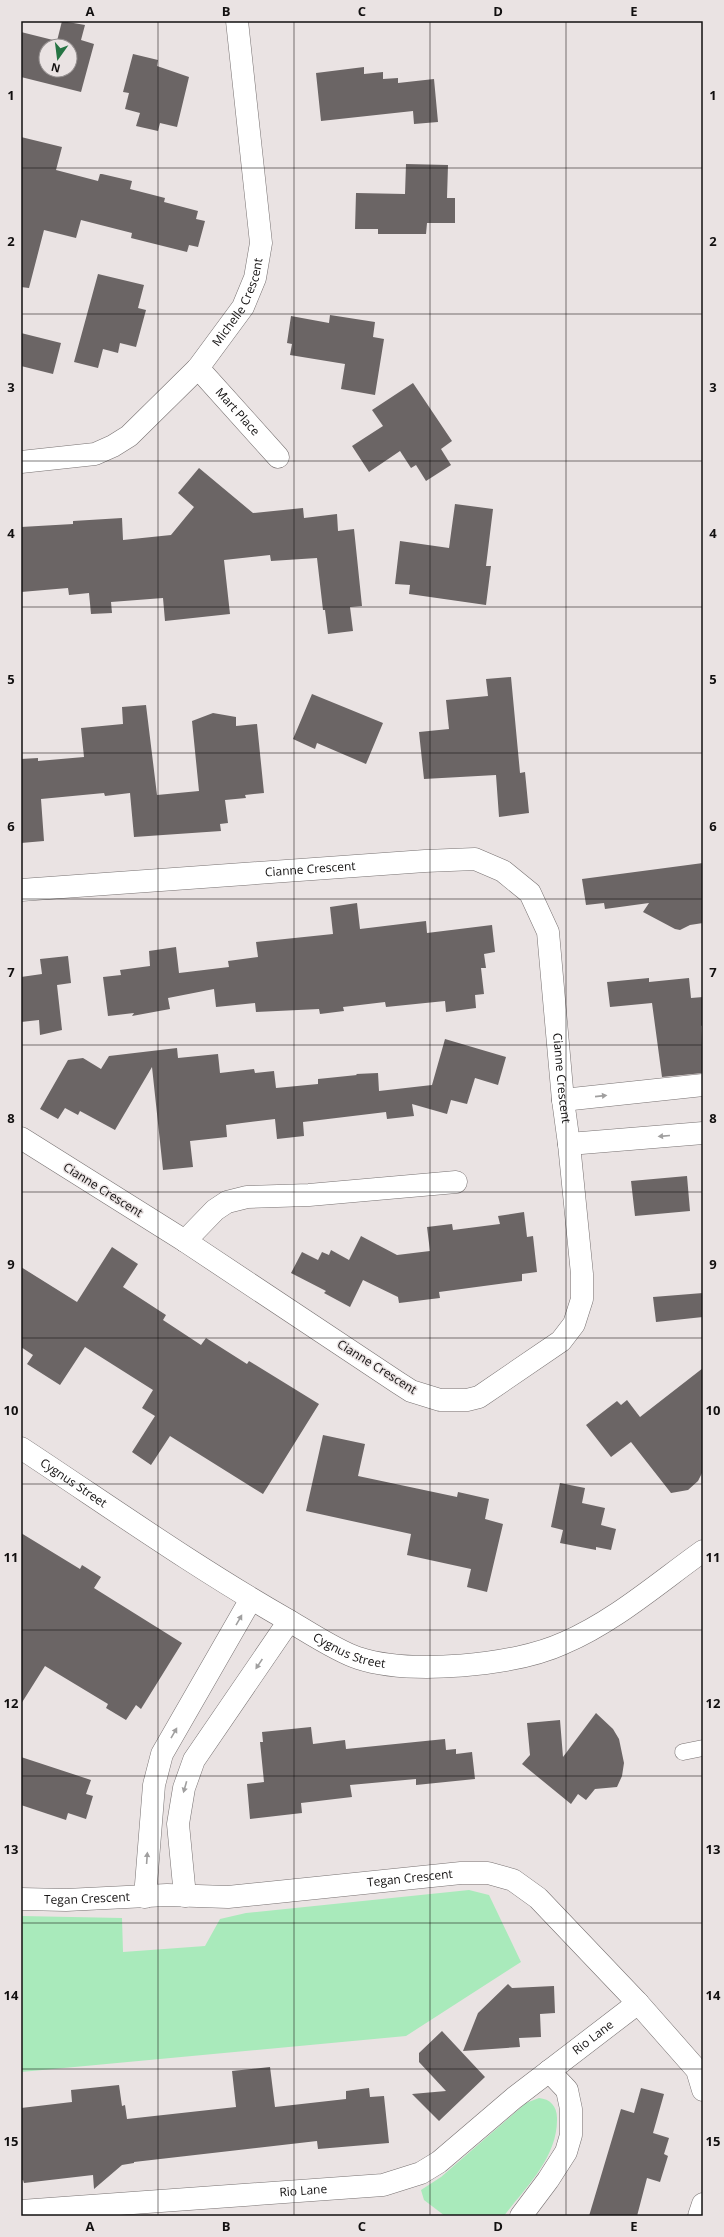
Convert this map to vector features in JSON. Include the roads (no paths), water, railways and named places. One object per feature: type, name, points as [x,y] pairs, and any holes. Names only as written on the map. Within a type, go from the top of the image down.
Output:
[{"type":"street","name":"Michelle Crescent","points":[[21,462],[95,454],[129,436],[198,368],[243,307],[255,278],[261,243],[237,21]]},
{"type":"street","name":"Mart Place","points":[[198,368],[278,457]]},
{"type":"street","name":"Cianne Crescent","points":[[21,890],[425,861],[475,859],[503,871],[530,893],[548,932],[563,1100],[582,1274],[582,1299],[574,1324],[561,1341],[479,1397],[467,1400],[440,1400],[411,1391],[185,1242],[21,1138]]},
{"type":"street","points":[[563,1100],[703,1085]]},
{"type":"street","points":[[569,1144],[703,1133]]},
{"type":"street","points":[[185,1242],[215,1210],[227,1202],[247,1197],[309,1194],[456,1182]]},
{"type":"street","name":"Cygnus Street","points":[[21,1448],[251,1599],[356,1658],[382,1664],[411,1667],[485,1663],[562,1645],[597,1628],[703,1551]]},
{"type":"street","points":[[144,1897],[154,1784],[162,1754],[251,1599]]},
{"type":"street","points":[[185,1896],[178,1824],[184,1788],[194,1760],[289,1620]]},
{"type":"street","name":"Tegan Crescent","points":[[21,1899],[185,1896],[228,1897],[461,1873],[488,1872],[513,1880],[538,1898],[638,2003],[697,2070],[703,2090]]},
{"type":"street","name":"Rio Lane","points":[[21,2211],[383,2185],[403,2180],[421,2173],[439,2162],[549,2071],[638,2003]]},
{"type":"street","points":[[521,2216],[548,2180],[566,2152],[571,2135],[571,2109],[567,2090],[549,2071]]},
{"type":"street","points":[[699,2216],[703,2204]]},
{"type":"lane","points":[[683,1752],[703,1748]]}]
